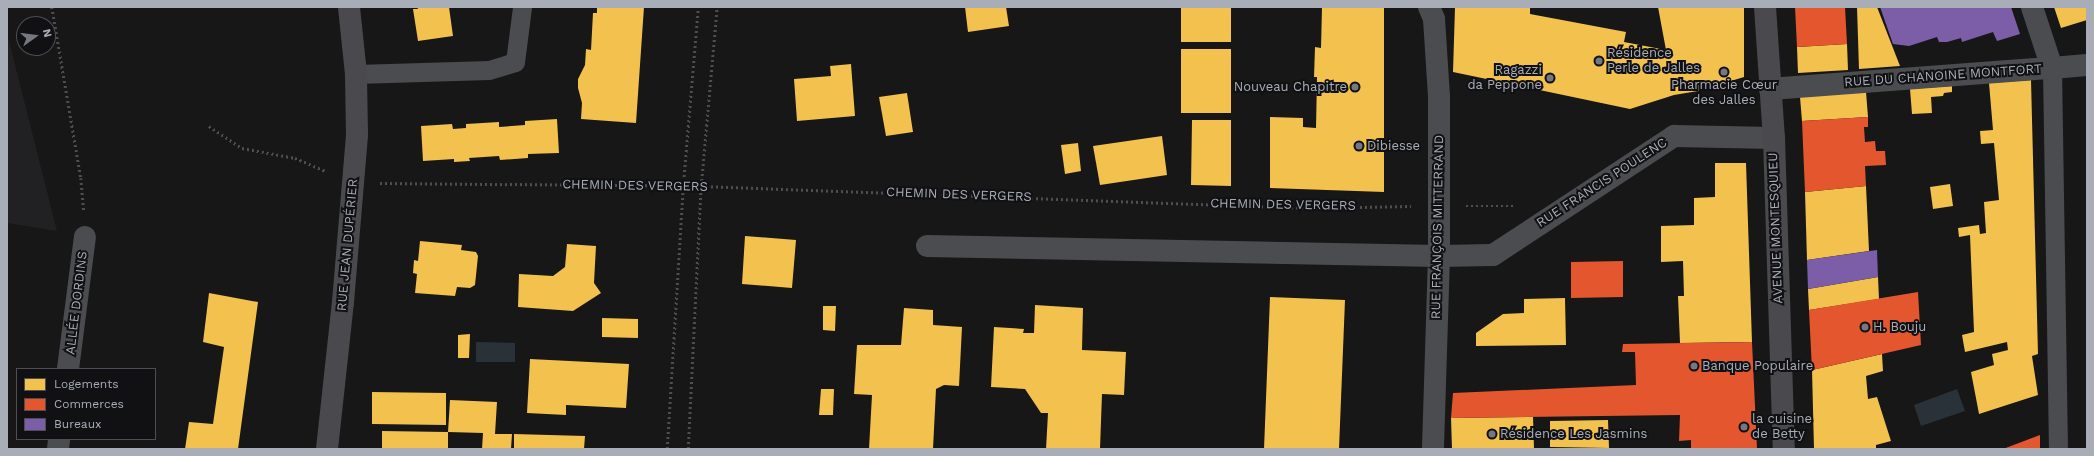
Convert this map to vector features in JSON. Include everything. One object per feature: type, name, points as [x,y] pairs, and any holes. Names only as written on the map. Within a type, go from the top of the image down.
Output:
[{"type":"street","name":"RUE JEAN DUPÉRIER","points":[[344,7],[352,40]]},
{"type":"street","name":"RUE JEAN DUPÉRIER","points":[[327,449],[343,302],[357,134],[356,74],[349,7]]},
{"type":"street","name":"RUE FRANÇOIS MITTERRAND","points":[[1429,7],[1434,19],[1439,96],[1439,256],[1433,449]]},
{"type":"street","name":"AVENUE MONTESQUIEU","points":[[1766,7],[1774,138],[1784,449]]},
{"type":"street","name":"RUE DU CHANOINE MONTFORT","points":[[1770,89],[2052,68],[2032,7]]},
{"type":"street","points":[[2052,68],[2087,65]]},
{"type":"street","name":"RUE FRANCIS POULENC","points":[[1439,256],[1493,255],[1674,136],[1774,138]]},
{"type":"street","name":"ALLÉE DORDINS","points":[[68,368],[86,237]]},
{"type":"street","points":[[928,246],[1439,256]]},
{"type":"lane","points":[[356,74],[489,70],[515,62],[522,7]]},
{"type":"lane","points":[[2052,68],[2058,449]]},
{"type":"path","points":[[52,7],[81,178],[86,237]]},
{"type":"path","points":[[667,449],[683,187],[698,7]]},
{"type":"path","points":[[688,449],[702,186],[717,7]]},
{"type":"path","points":[[209,126],[242,148],[295,158],[353,183]]},
{"type":"path","name":"CHEMIN DES VERGERS","points":[[353,183],[702,186],[1310,208],[1518,206]]},
{"type":"shaded area","points":[[7,33],[57,231],[7,223]]},
{"type":"shaded area","points":[[476,342],[515,343],[515,362],[476,362]]},
{"type":"shaded area","points":[[1957,389],[1965,411],[1921,426],[1914,405]]},
{"type":"building: Logements","points":[[417,7],[449,7],[453,36],[418,41],[413,9],[418,9]]},
{"type":"building: Logements","points":[[597,7],[644,7],[636,123],[581,119],[582,103],[578,88],[578,79],[585,65],[586,49],[591,50],[593,13],[597,13]]},
{"type":"building: Logements","points":[[965,7],[1006,7],[1009,26],[968,32]]},
{"type":"building: Logements","points":[[1181,7],[1231,7],[1231,42],[1181,42]]},
{"type":"building: Logements","points":[[1322,7],[1384,7],[1384,192],[1270,188],[1270,117],[1303,118],[1303,127],[1316,128],[1317,77],[1314,77],[1315,47],[1321,48]]},
{"type":"building: Logements","name":"Résidence Perle de Jalles","points":[[1455,7],[1530,7],[1530,14],[1626,32],[1624,42],[1666,50],[1658,7],[1744,7],[1744,77],[1698,91],[1674,95],[1630,109],[1453,72]]},
{"type":"building: Logements","points":[[1857,7],[1877,7],[1900,66],[1859,69]]},
{"type":"building: Logements","points":[[2054,7],[2087,7],[2087,20],[2061,28]]},
{"type":"building: Logements","points":[[1847,44],[1848,70],[1798,73],[1797,47]]},
{"type":"building: Logements","points":[[1181,49],[1231,49],[1231,113],[1181,113]]},
{"type":"building: Logements","points":[[851,64],[855,116],[797,121],[794,79],[831,76],[830,66]]},
{"type":"building: Logements","points":[[2031,80],[2038,354],[2032,356],[2038,395],[1979,414],[1971,372],[1994,365],[1992,354],[2008,350],[2007,342],[1965,352],[1962,335],[1974,332],[1970,235],[1959,237],[1958,228],[1979,225],[1980,234],[1986,233],[1984,202],[1999,200],[1994,143],[1981,144],[1980,131],[1993,130],[1989,83]]},
{"type":"building: Logements","points":[[1952,86],[1952,92],[1944,93],[1943,96],[1931,97],[1932,113],[1912,114],[1910,89]]},
{"type":"building: Logements","points":[[1866,92],[1868,117],[1802,121],[1800,97]]},
{"type":"building: Logements","points":[[907,93],[913,132],[886,136],[879,97]]},
{"type":"building: Logements","points":[[557,119],[559,153],[528,154],[528,158],[500,160],[499,156],[469,158],[470,161],[454,162],[454,159],[423,161],[421,126],[452,124],[453,129],[466,128],[466,124],[499,122],[499,127],[525,125],[525,121]]},
{"type":"building: Logements","points":[[1192,120],[1231,120],[1231,186],[1191,185]]},
{"type":"building: Logements","points":[[1162,136],[1167,175],[1100,185],[1093,146]]},
{"type":"building: Logements","points":[[1078,143],[1081,171],[1065,174],[1061,145]]},
{"type":"building: Logements","points":[[1715,163],[1746,163],[1752,342],[1680,343],[1678,296],[1684,296],[1683,261],[1661,262],[1661,226],[1694,225],[1694,198],[1715,197]]},
{"type":"building: Logements","points":[[1950,184],[1953,206],[1933,209],[1930,187]]},
{"type":"building: Logements","points":[[1866,186],[1869,251],[1807,260],[1805,192]]},
{"type":"building: Logements","points":[[745,236],[796,240],[792,288],[742,284]]},
{"type":"building: Logements","points":[[420,241],[462,245],[461,250],[476,252],[478,256],[475,285],[470,288],[457,287],[455,296],[415,293],[417,274],[413,273],[414,260],[418,261]]},
{"type":"building: Logements","points":[[567,244],[596,246],[594,283],[601,293],[573,311],[518,307],[519,274],[553,276],[565,267]]},
{"type":"building: Logements","points":[[1878,277],[1879,299],[1809,310],[1808,289]]},
{"type":"building: Logements","points":[[209,293],[258,302],[238,449],[185,449],[189,422],[213,424],[224,347],[203,342]]},
{"type":"building: Logements","points":[[1270,297],[1345,300],[1339,449],[1264,449]]},
{"type":"building: Logements","points":[[1565,298],[1566,345],[1476,346],[1476,333],[1503,314],[1524,313],[1524,299]]},
{"type":"building: Logements","points":[[1035,305],[1083,308],[1082,350],[1126,352],[1124,395],[1102,394],[1100,449],[1046,449],[1048,413],[1041,413],[1025,389],[991,387],[994,327],[1024,329],[1023,333],[1034,333]]},
{"type":"building: Logements","points":[[823,306],[836,306],[835,331],[823,330]]},
{"type":"building: Logements","points":[[904,308],[933,310],[933,325],[962,327],[959,386],[944,385],[936,389],[933,449],[869,449],[872,395],[854,394],[857,345],[901,345]]},
{"type":"building: Logements","points":[[602,318],[638,319],[638,338],[602,337]]},
{"type":"building: Logements","points":[[470,334],[469,358],[458,358],[458,335]]},
{"type":"building: Logements","points":[[1882,354],[1883,371],[1866,376],[1868,399],[1877,397],[1891,441],[1876,445],[1876,449],[1814,449],[1812,370]]},
{"type":"building: Logements","points":[[530,359],[629,364],[626,408],[566,405],[566,415],[527,413]]},
{"type":"building: Logements","points":[[821,389],[834,389],[833,415],[819,415]]},
{"type":"building: Logements","points":[[372,392],[446,393],[446,425],[372,424]]},
{"type":"building: Logements","points":[[450,400],[497,402],[495,434],[512,434],[511,449],[482,449],[483,433],[448,432]]},
{"type":"building: Logements","name":"Résidence Les Jasmins","points":[[1533,417],[1534,449],[1452,449],[1451,418]]},
{"type":"building: Logements","points":[[1608,420],[1609,448],[1550,447],[1550,421]]},
{"type":"building: Logements","points":[[382,431],[448,432],[448,449],[382,449]]},
{"type":"building: Logements","points":[[514,434],[585,436],[584,449],[514,449]]},
{"type":"building: Commerces","points":[[1795,7],[1845,7],[1847,44],[1797,47]]},
{"type":"building: Commerces","points":[[1868,117],[1868,127],[1864,127],[1865,142],[1875,141],[1876,151],[1885,151],[1886,165],[1865,166],[1866,186],[1805,192],[1802,121]]},
{"type":"building: Commerces","points":[[1623,261],[1623,297],[1571,298],[1571,262]]},
{"type":"building: Commerces","name":"H. Bouju","points":[[1918,292],[1921,345],[1812,370],[1809,310]]},
{"type":"building: Commerces","points":[[1752,342],[1757,449],[1691,448],[1691,440],[1679,441],[1680,415],[1451,418],[1453,393],[1636,385],[1635,352],[1622,352],[1623,344]]},
{"type":"building: Commerces","points":[[2040,435],[2040,449],[2003,449]]},
{"type":"building: Bureaux","points":[[1880,7],[2011,7],[2020,34],[1997,41],[1993,32],[1962,42],[1961,38],[1947,42],[1939,42],[1937,37],[1909,46],[1893,44]]},
{"type":"building: Bureaux","points":[[1877,250],[1878,277],[1808,289],[1807,260]]},
{"type":"place","name":"Résidence Perle de Jalles","points":[[1599,61]]},
{"type":"place","name":"Pharmacie Cœur des Jalles","points":[[1724,72]]},
{"type":"place","name":"Ragazzi da Peppone","points":[[1550,78]]},
{"type":"place","name":"Nouveau Chapitre","points":[[1355,87]]},
{"type":"place","name":"Dibiesse","points":[[1359,146]]},
{"type":"place","name":"H. Bouju","points":[[1865,327]]},
{"type":"place","name":"Banque Populaire","points":[[1694,366]]},
{"type":"place","name":"la cuisine de Betty","points":[[1744,427]]},
{"type":"place","name":"Résidence Les Jasmins","points":[[1492,434]]}]
